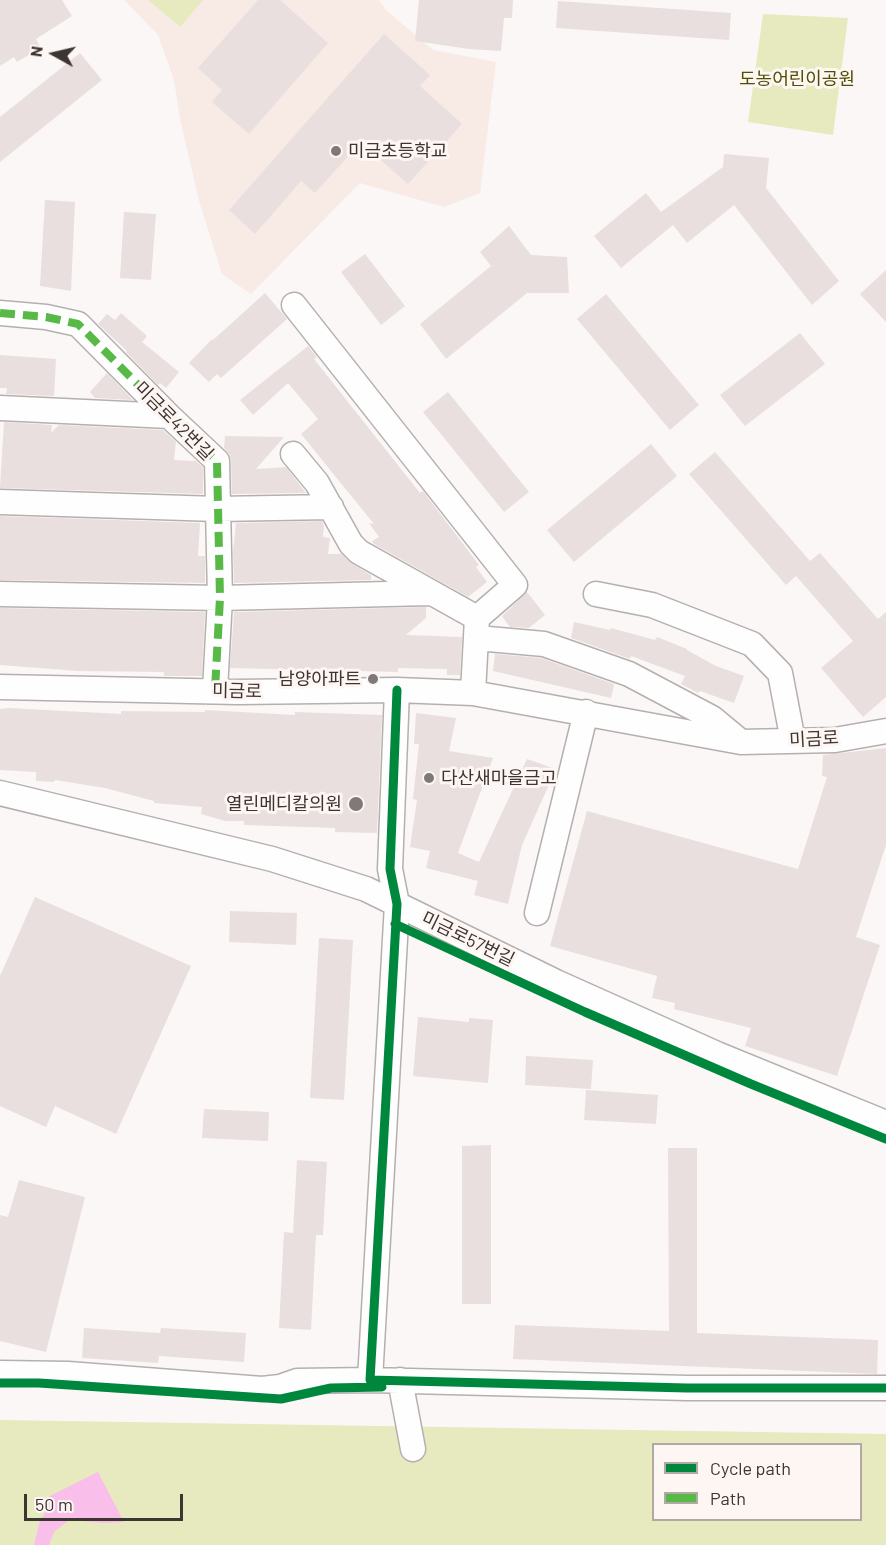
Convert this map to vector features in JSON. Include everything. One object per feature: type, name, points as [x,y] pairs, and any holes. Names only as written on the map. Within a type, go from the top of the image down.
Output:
[{"type":"street","points":[[294,305],[515,585],[477,628],[473,693]]},
{"type":"street","name":"미금로42번길","points":[[0,313],[46,317],[78,324],[217,461],[220,598],[215,690]]},
{"type":"street","points":[[0,408],[169,416]]},
{"type":"street","points":[[293,454],[317,483],[351,544],[359,552],[430,593],[477,628],[544,644],[629,674],[712,718],[741,742]]},
{"type":"street","points":[[0,502],[217,509],[331,507]]},
{"type":"street","points":[[0,594],[220,598],[430,593]]},
{"type":"street","points":[[596,594],[652,605],[752,644],[780,673],[793,741]]},
{"type":"street","name":"미금로","points":[[0,687],[397,690],[473,693],[741,742],[835,740],[886,731]]},
{"type":"street","points":[[370,1380],[397,904],[390,869],[397,690]]},
{"type":"street","points":[[537,912],[586,712]]},
{"type":"street","name":"미금로57번길","points":[[0,793],[272,859],[366,889],[578,992],[717,1054],[886,1123]]},
{"type":"street","points":[[0,1373],[68,1374],[262,1389],[280,1387],[297,1381],[370,1380],[687,1388],[886,1388]]},
{"type":"street","points":[[400,1380],[413,1449]]},
{"type":"shaded area","name":"미금초등학교","points":[[124,0],[379,0],[387,11],[433,50],[496,62],[480,193],[444,207],[360,183],[251,294],[222,274],[199,201],[180,119],[174,80],[158,35]]},
{"type":"shaded area","points":[[98,1472],[124,1522],[69,1520],[54,1532],[49,1545],[34,1545],[40,1520],[46,1512],[38,1502]]},
{"type":"green space","points":[[148,0],[203,0],[180,27]]},
{"type":"green space","name":"도농어린이공원","points":[[763,14],[848,18],[833,135],[748,122]]},
{"type":"green space","points":[[0,1420],[886,1434],[886,1545],[0,1545]]},
{"type":"building","points":[[0,0],[62,0],[72,16],[36,39],[41,48],[17,62],[14,57],[0,66]]},
{"type":"building","points":[[258,0],[280,0],[328,43],[249,134],[212,102],[222,90],[198,68]]},
{"type":"building","points":[[419,0],[513,0],[512,18],[504,18],[501,51],[415,41]]},
{"type":"building","points":[[558,1],[731,13],[729,40],[556,28]]},
{"type":"building","points":[[384,34],[430,75],[420,86],[462,124],[408,184],[366,147],[365,149],[359,144],[315,193],[301,181],[255,234],[229,210]]},
{"type":"building","points":[[80,53],[102,80],[0,162],[0,117]]},
{"type":"building","points":[[724,154],[769,158],[766,188],[839,281],[812,305],[734,205],[687,243],[673,225],[621,268],[594,236],[646,193],[661,212],[723,167]]},
{"type":"building","points":[[45,200],[75,202],[71,291],[40,286]]},
{"type":"building","points":[[124,212],[156,214],[151,280],[120,278]]},
{"type":"building","points":[[509,226],[531,255],[567,257],[569,293],[527,293],[446,359],[420,324],[491,266],[480,252]]},
{"type":"building","points":[[365,254],[405,306],[381,325],[341,272]]},
{"type":"building","points":[[886,270],[886,322],[860,294]]},
{"type":"building","points":[[265,293],[287,319],[221,378],[217,374],[209,382],[189,363],[212,339]]},
{"type":"building","points":[[606,294],[699,405],[670,430],[577,319]]},
{"type":"building","points":[[121,313],[147,336],[142,342],[179,372],[166,388],[160,383],[158,385],[98,324],[107,314],[115,320]]},
{"type":"building","points":[[800,333],[825,364],[745,426],[720,395]]},
{"type":"building","points":[[308,346],[317,357],[314,359],[420,493],[423,491],[479,565],[476,567],[487,582],[468,597],[374,544],[372,541],[379,537],[369,523],[374,524],[301,434],[318,419],[288,383],[253,415],[240,400]]},
{"type":"building","points":[[0,355],[56,359],[54,396],[6,394],[7,388],[0,388]]},
{"type":"building","points":[[107,373],[133,400],[95,398],[90,392]]},
{"type":"building","points":[[448,392],[529,492],[504,512],[423,412]]},
{"type":"building","points":[[4,422],[52,425],[51,433],[59,425],[163,430],[176,442],[174,460],[196,461],[203,467],[203,494],[0,488]]},
{"type":"building","points":[[225,436],[284,437],[256,469],[286,467],[306,493],[232,494],[231,460],[224,448]]},
{"type":"building","points":[[651,444],[677,476],[574,562],[547,530]]},
{"type":"building","points":[[715,452],[810,561],[820,553],[878,619],[886,612],[886,697],[863,717],[821,668],[853,641],[796,576],[786,585],[689,474]]},
{"type":"building","points":[[0,516],[200,523],[198,556],[205,556],[205,583],[0,580]]},
{"type":"building","points":[[322,521],[323,537],[330,538],[328,554],[341,554],[352,564],[371,575],[371,580],[234,583],[233,552],[236,523]]},
{"type":"building","points":[[527,592],[545,615],[529,628],[510,627],[502,616]]},
{"type":"building","points":[[426,607],[426,618],[406,635],[462,637],[460,675],[447,675],[447,669],[398,668],[398,672],[230,668],[234,612]]},
{"type":"building","points":[[0,608],[205,612],[202,676],[164,676],[164,672],[78,671],[0,665]]},
{"type":"building","points":[[574,622],[610,630],[611,628],[655,640],[657,637],[687,649],[716,666],[744,676],[734,703],[700,691],[698,693],[681,684],[685,676],[631,656],[630,659],[571,638]]},
{"type":"building","points":[[495,654],[541,658],[614,684],[611,698],[493,671]]},
{"type":"building","points":[[0,709],[121,714],[121,711],[205,712],[205,710],[295,715],[295,712],[382,715],[377,833],[335,832],[335,828],[244,825],[244,821],[225,821],[201,814],[202,807],[154,803],[154,801],[105,788],[55,780],[54,782],[36,781],[36,772],[0,770]]},
{"type":"building","points":[[416,713],[456,718],[449,751],[493,758],[458,853],[479,862],[527,759],[556,769],[522,845],[508,904],[474,895],[478,881],[426,868],[430,851],[410,847],[417,800],[413,799],[419,744],[414,744]]},
{"type":"building","points":[[886,748],[886,845],[856,937],[880,945],[837,1076],[745,1046],[751,1028],[674,1009],[675,1003],[652,998],[657,976],[550,946],[587,811],[798,869],[827,777],[822,776],[823,755]]},
{"type":"building","points":[[35,897],[191,966],[116,1134],[55,1106],[46,1127],[0,1106],[0,976]]},
{"type":"building","points":[[230,911],[297,913],[296,945],[229,942]]},
{"type":"building","points":[[319,938],[353,940],[344,1100],[310,1098]]},
{"type":"building","points":[[418,1017],[469,1022],[469,1018],[493,1020],[488,1083],[413,1076]]},
{"type":"building","points":[[526,1056],[593,1060],[591,1089],[525,1085]]},
{"type":"building","points":[[586,1090],[658,1095],[656,1124],[584,1120]]},
{"type":"building","points":[[204,1109],[269,1112],[268,1141],[202,1138]]},
{"type":"building","points":[[491,1145],[491,1304],[462,1304],[462,1146]]},
{"type":"building","points":[[668,1148],[697,1148],[697,1333],[878,1340],[877,1374],[513,1359],[515,1325],[669,1331]]},
{"type":"building","points":[[297,1160],[327,1162],[323,1235],[316,1235],[311,1330],[279,1328],[284,1232],[293,1233]]},
{"type":"building","points":[[19,1180],[85,1197],[46,1352],[0,1341],[0,1215],[8,1217]]},
{"type":"building","points":[[84,1328],[160,1333],[161,1328],[246,1333],[244,1362],[159,1356],[158,1363],[82,1358]]},
{"type":"marked path","points":[[0,313],[46,317],[78,324],[217,461],[220,598],[215,690]]},
{"type":"cycle path","points":[[397,690],[390,869],[397,904],[370,1380],[687,1388],[886,1388]]},
{"type":"cycle path","points":[[395,924],[585,1012],[751,1084],[886,1139]]},
{"type":"cycle path","points":[[0,1383],[39,1383],[281,1399],[331,1388],[382,1387]]},
{"type":"place","name":"미금초등학교","points":[[336,151]]},
{"type":"place","name":"남양아파트","points":[[373,679]]},
{"type":"place","name":"다산새마을금고","points":[[429,778]]},
{"type":"place","name":"열린메디칼의원","points":[[356,804]]}]
